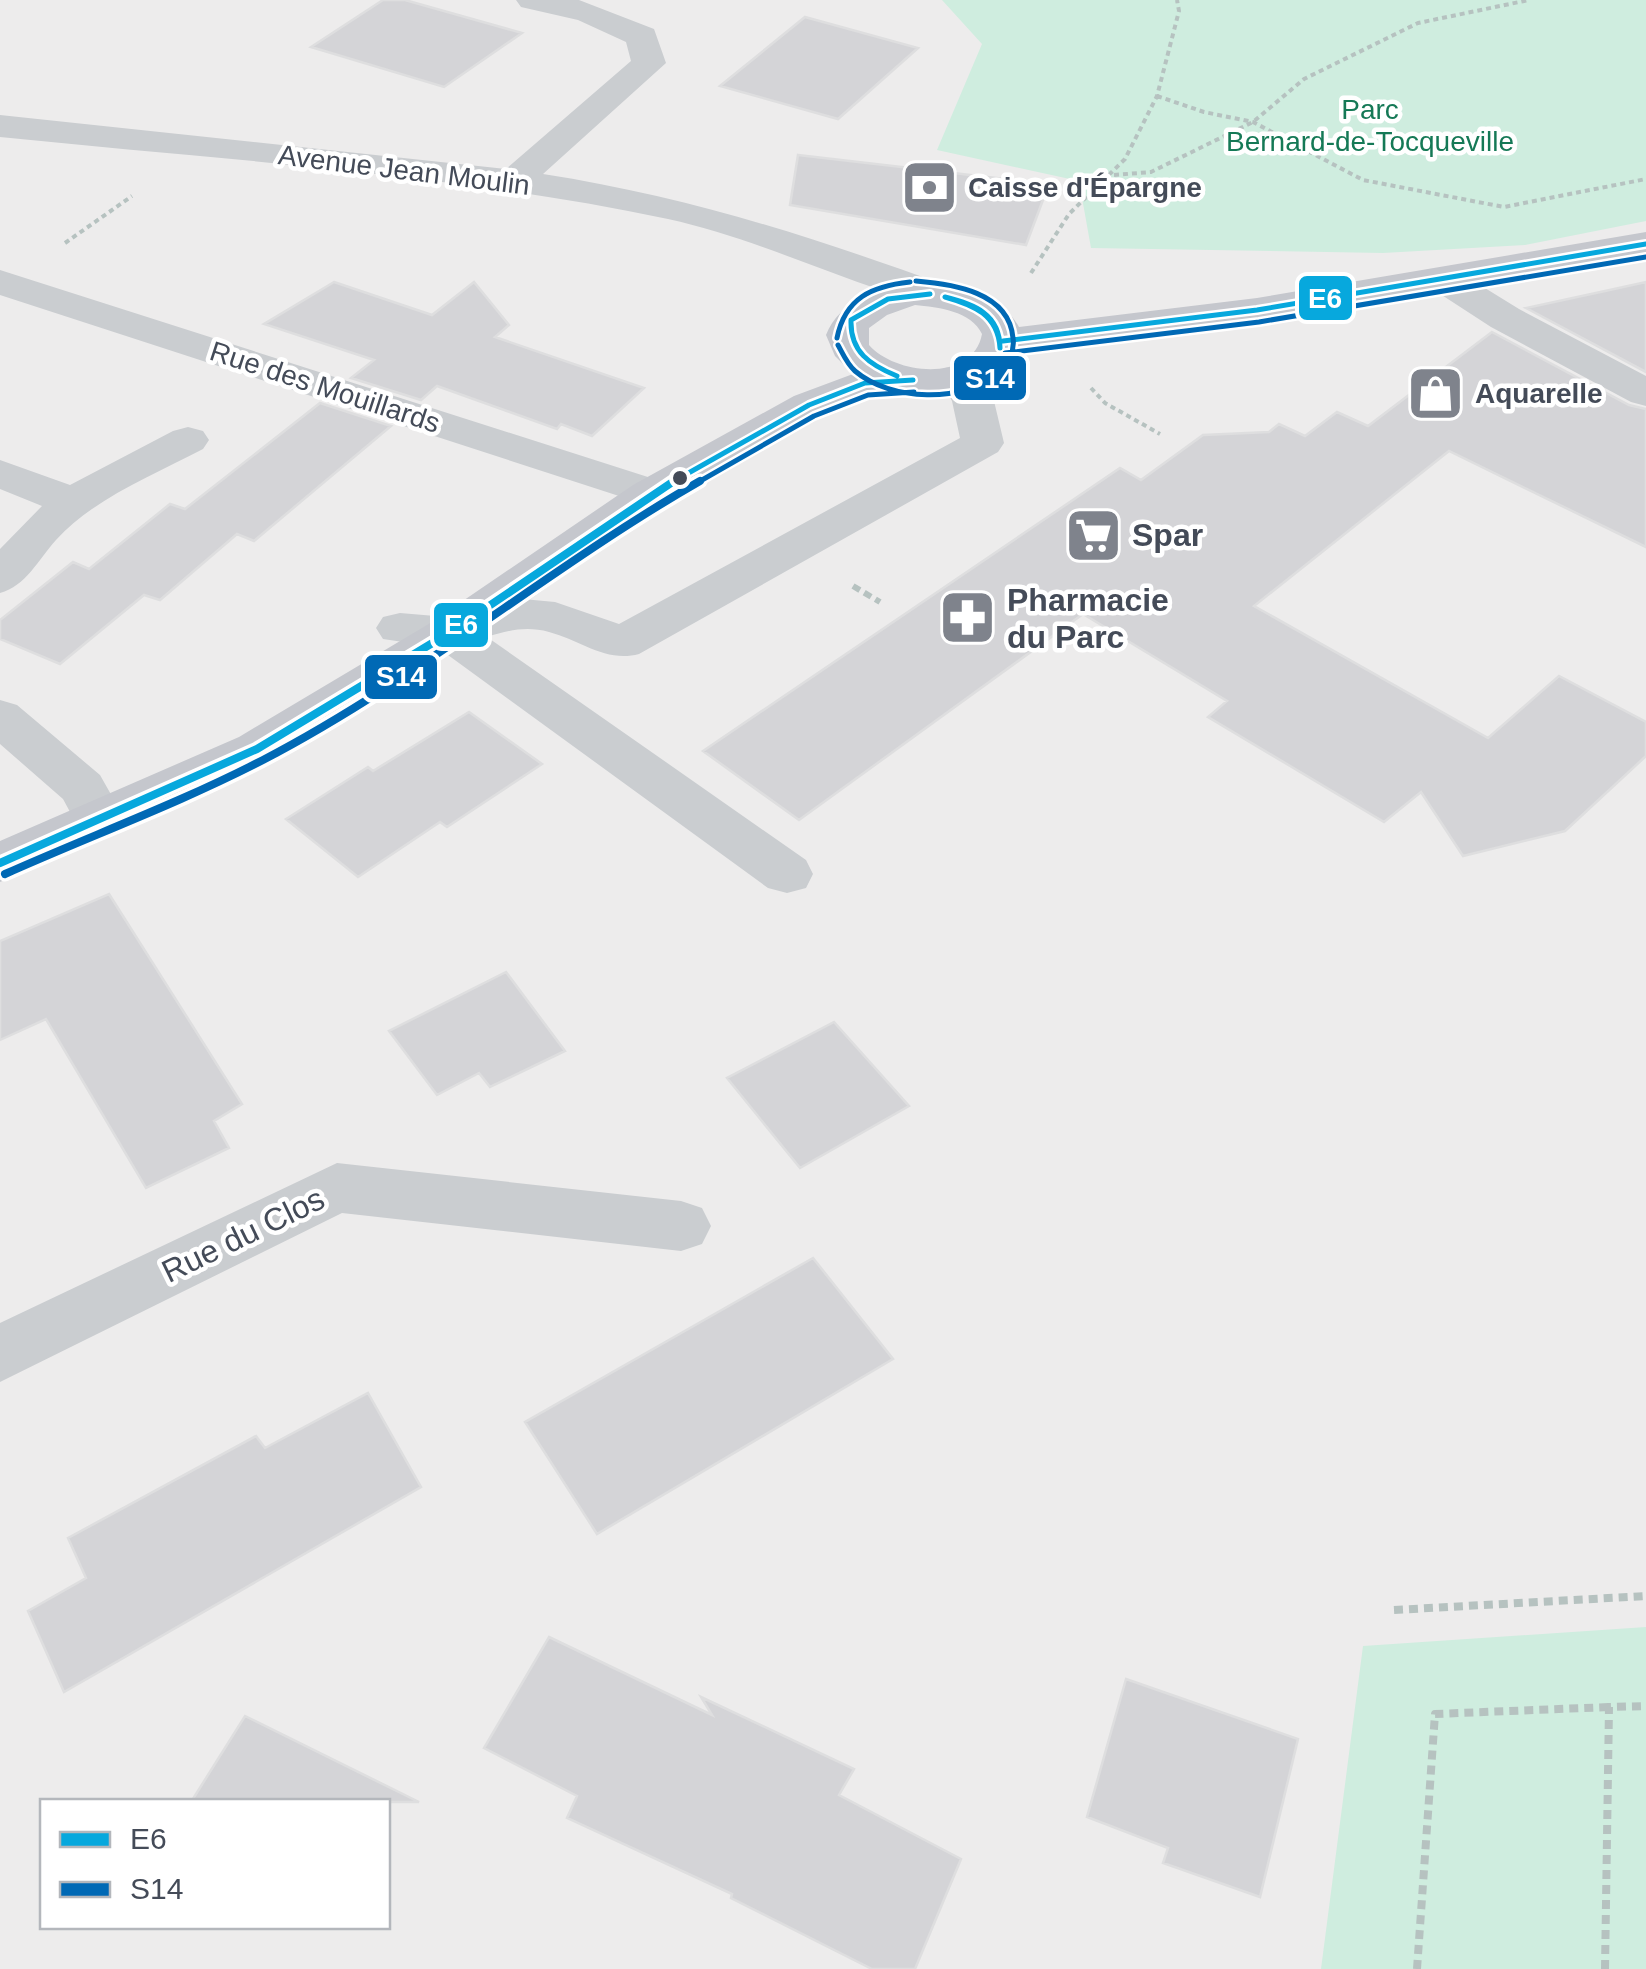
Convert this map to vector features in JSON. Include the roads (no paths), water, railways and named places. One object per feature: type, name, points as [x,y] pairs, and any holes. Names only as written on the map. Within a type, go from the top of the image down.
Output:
[{"type":"main road","points":[[1003,340],[1257,310],[1646,244]]},
{"type":"main road","points":[[0,822],[91,804],[257,750],[449,633],[642,491],[858,330],[895,296],[953,297],[988,313],[999,326],[1003,340],[990,362],[960,377],[865,383],[810,404],[642,491],[400,628],[243,722],[91,804],[0,863]]},
{"type":"main road","points":[[858,330],[875,370],[913,380]]},
{"type":"street","points":[[514,181],[650,63],[642,36],[588,12],[533,0]]},
{"type":"street","name":"Avenue Jean Moulin","points":[[0,126],[452,171],[671,209],[802,246],[934,294]]},
{"type":"street","name":"Avenue Jean Moulin","points":[[802,246],[858,330]]},
{"type":"street","name":"Rue des Mouillards","points":[[3,282],[642,491]]},
{"type":"street","points":[[1425,283],[1505,318],[1646,393]]},
{"type":"street","points":[[400,628],[449,633],[512,613],[555,617],[622,643],[983,443],[973,401],[960,377]]},
{"type":"street","points":[[0,578],[42,526],[74,503],[188,440]]},
{"type":"street","points":[[0,473],[74,503]]},
{"type":"street","points":[[449,633],[786,874]]},
{"type":"street","points":[[0,717],[91,804]]},
{"type":"street","name":"Rue du Clos","points":[[0,1354],[337,1188],[681,1226]]},
{"type":"place","name":"Caisse d'Épargne","points":[[929,187]]},
{"type":"place","name":"Aquarelle","points":[[1436,393]]},
{"type":"place","name":"Spar","points":[[1093,535]]},
{"type":"place","name":"Pharmacie du Parc","points":[[968,618]]},
{"type":"park label","name":"Parc Bernard-de-Tocqueville","points":[[1370,125]]}]
